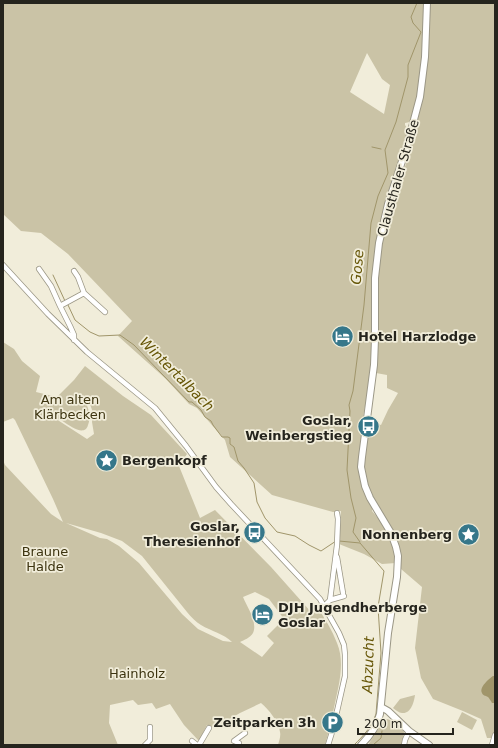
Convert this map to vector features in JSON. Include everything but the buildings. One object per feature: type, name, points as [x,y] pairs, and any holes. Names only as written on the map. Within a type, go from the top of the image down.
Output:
[{"type":"main road","name":"Clausthaler Straße","points":[[361,745],[371,734],[378,722],[381,708],[388,634],[398,571],[398,556],[395,543],[391,533],[370,498],[365,486],[361,467],[374,365],[375,278],[379,243],[388,204],[406,152],[420,97],[425,57],[426,3]]},
{"type":"main road","points":[[381,708],[388,711],[391,716],[409,731],[429,745]]},
{"type":"main road","points":[[378,722],[383,718],[391,716]]},
{"type":"street","points":[[3,265],[74,340],[155,408],[216,487],[320,599],[344,645],[344,676],[337,712],[328,745]]},
{"type":"street","points":[[38,268],[51,286],[74,335],[74,340]]},
{"type":"street","points":[[74,271],[84,293],[105,312]]},
{"type":"street","points":[[60,306],[84,293]]},
{"type":"street","points":[[330,600],[337,545],[337,513]]},
{"type":"street","points":[[324,606],[330,600],[343,595],[336,552]]},
{"type":"street","points":[[145,745],[150,740],[150,727]]},
{"type":"street","points":[[192,741],[198,745],[209,728]]},
{"type":"street","points":[[404,745],[409,731]]},
{"type":"street","points":[[239,745],[239,743],[234,741],[246,734]]},
{"type":"street","points":[[492,745],[495,735]]},
{"type":"green space","points":[[3,3],[425,3],[425,25],[420,86],[410,122],[405,123],[409,133],[380,228],[373,352],[368,399],[362,422],[363,431],[360,456],[373,507],[372,511],[389,534],[394,549],[396,563],[382,564],[364,554],[339,544],[341,511],[333,512],[272,495],[230,457],[225,440],[197,408],[189,404],[166,379],[118,336],[132,321],[68,254],[41,233],[21,231],[3,214]],"holes":[[[367,53],[382,79],[390,85],[384,114],[350,92]],[[353,254],[363,255],[361,279],[352,278]]]},
{"type":"green space","points":[[428,3],[495,3],[495,731],[491,738],[487,738],[481,719],[433,699],[421,678],[415,648],[422,587],[401,569],[397,538],[370,491],[366,479],[365,452],[370,424],[374,423],[381,425],[398,393],[387,388],[387,375],[376,373],[377,294],[381,244],[392,197],[406,164],[406,155],[418,119]]},
{"type":"green space","points":[[3,342],[14,349],[22,361],[40,376],[36,392],[57,397],[74,380],[85,366],[123,396],[151,415],[187,454],[179,466],[200,518],[215,510],[271,567],[311,612],[318,608],[331,629],[339,650],[341,665],[338,688],[325,745],[278,745],[280,734],[278,724],[261,703],[215,727],[207,725],[199,741],[184,725],[170,704],[156,709],[152,703],[138,705],[133,700],[110,705],[109,723],[118,745],[3,745],[3,460],[5,465],[51,514],[63,522],[15,420],[13,418],[3,422]],"holes":[[[89,401],[93,413],[92,422],[94,434],[87,439],[53,417],[77,430],[84,430],[89,422],[89,414],[86,403]],[[66,523],[122,541],[142,556],[194,619],[201,625],[232,642],[223,641],[198,629],[182,614],[139,563],[119,546],[107,539],[100,538]],[[255,592],[269,599],[284,619],[267,636],[274,643],[262,657],[240,642],[247,639],[253,633],[254,629],[253,619],[243,597]]]},
{"type":"green space","points":[[415,695],[413,704],[408,712],[401,713],[393,708],[400,699]]},
{"type":"green space","points":[[462,712],[477,720],[472,730],[457,722]]},
{"type":"green space","points":[[385,719],[393,722],[404,732],[402,745],[368,745]]},
{"type":"shaded area","points":[[495,676],[495,703],[492,703],[488,697],[483,695],[481,691],[485,683]]},
{"type":"waterway","name":"Gose","points":[[360,542],[353,532],[356,518],[351,498],[347,470],[349,405],[353,391],[364,305],[371,223],[378,196],[388,173],[385,150],[396,122],[408,77],[408,65],[421,32],[413,23],[411,17],[417,3]]},
{"type":"waterway","points":[[372,147],[381,149]]},
{"type":"waterway","name":"Wintertalbach","points":[[53,275],[65,301]]},
{"type":"waterway","name":"Wintertalbach","points":[[68,305],[75,320],[90,332],[99,336],[120,335],[134,345],[189,402],[192,402],[201,410],[222,437],[230,438],[230,444],[234,447],[238,461],[254,483],[257,502],[265,518],[277,532],[295,536],[321,551],[336,541]]},
{"type":"waterway","name":"Abzucht","points":[[339,541],[360,543],[384,571],[378,607],[381,653],[376,714],[367,731],[354,745]]},
{"type":"waterway","points":[[373,745],[381,738],[382,731]]},
{"type":"place","name":"Hotel Harzlodge","points":[[343,336]]},
{"type":"place","name":"Goslar, Weinbergstieg","points":[[368,427]]},
{"type":"place","name":"Bergenkopf","points":[[106,460]]},
{"type":"place","name":"Goslar, Theresienhof","points":[[255,533]]},
{"type":"place","name":"Nonnenberg","points":[[468,534]]},
{"type":"place","name":"DJH Jugendherberge Goslar","points":[[262,614]]},
{"type":"place","name":"Zeitparken 3h","points":[[332,722]]},
{"type":"park label","name":"Am alten Klärbecken","points":[[70,406]]},
{"type":"park label","name":"Braune Halde","points":[[45,558]]},
{"type":"park label","name":"Hainholz","points":[[137,673]]}]
